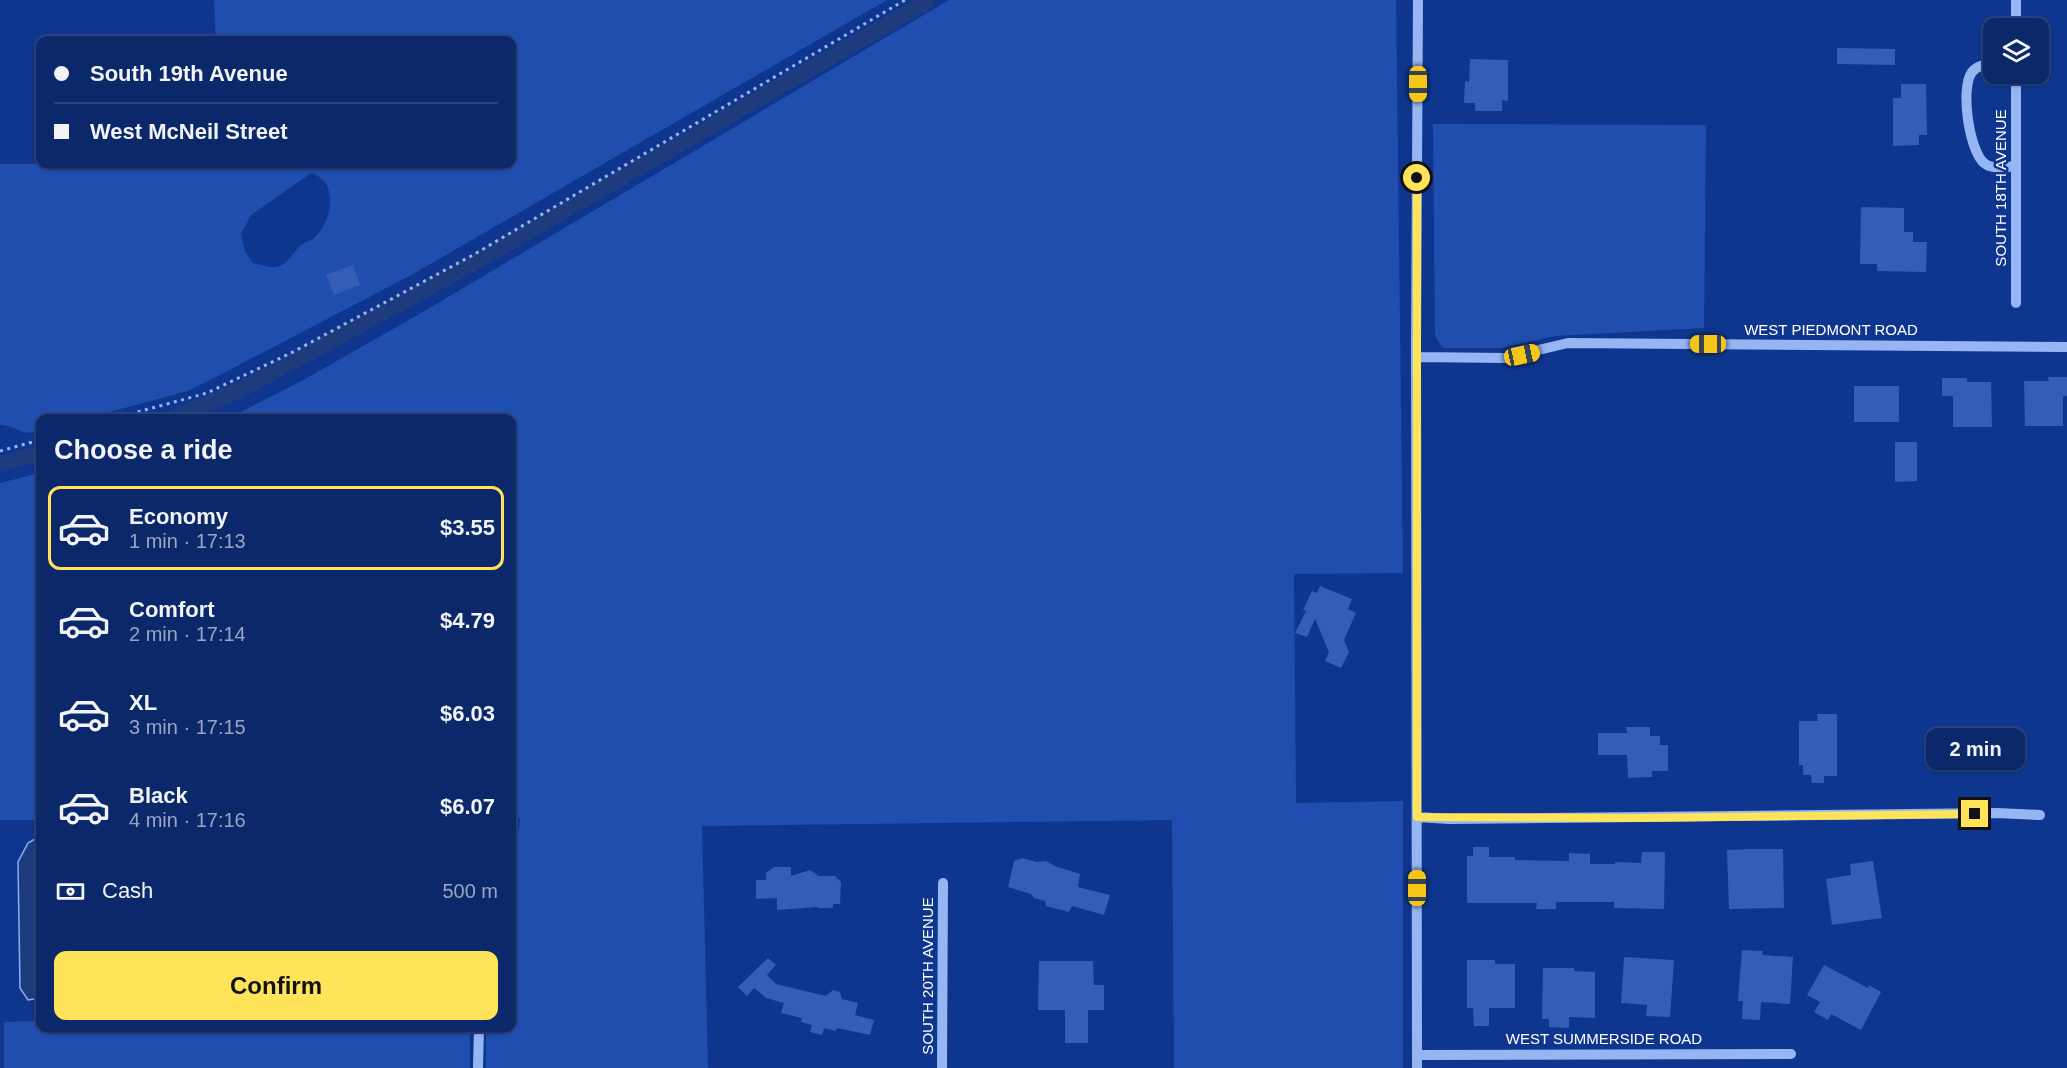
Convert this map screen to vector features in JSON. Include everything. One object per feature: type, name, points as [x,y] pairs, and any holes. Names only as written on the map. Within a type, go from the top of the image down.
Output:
[{"type":"street","points":[[1416,1068],[1418,0]]},
{"type":"street","points":[[2016,0],[2016,18]]},
{"type":"street","points":[[1983,66],[1971,74],[1967,93],[1968,123],[1975,151],[1985,164],[1995,167],[2016,166]]},
{"type":"street","name":"SOUTH 18TH AVENUE","points":[[2016,84],[2016,303]]},
{"type":"street","name":"WEST PIEDMONT ROAD","points":[[1416,357],[1505,358],[1568,343],[2067,346]]},
{"type":"street","points":[[1417,817],[1460,819],[1997,813],[2040,815]]},
{"type":"street","name":"SOUTH 20TH AVENUE","points":[[942,1068],[943,883]]},
{"type":"street","points":[[478,1032],[478,1068]]},
{"type":"street","name":"WEST SUMMERSIDE ROAD","points":[[1416,1055],[1791,1054]]},
{"type":"path","points":[[131,414],[207,393],[291,353],[472,255],[905,0]]},
{"type":"path","points":[[0,451],[36,441]]},
{"type":"shaded area","points":[[214,0],[887,0],[413,274],[218,376],[188,391],[102,414],[36,414],[36,432],[34,433],[0,425],[0,164],[36,164],[36,168],[516,168],[516,36],[216,36]],"holes":[[[311,173],[326,185],[330,203],[320,232],[313,239],[301,245],[280,266],[270,267],[253,263],[245,252],[241,234],[251,215]]]},
{"type":"shaded area","points":[[949,0],[1396,0],[1403,573],[1294,574],[1296,803],[1403,801],[1403,1068],[1174,1068],[1172,820],[702,826],[708,1068],[486,1068],[486,1032],[516,1032],[516,830],[519,830],[520,819],[516,818],[516,414],[237,414],[305,379],[416,316]]},
{"type":"shaded area","points":[[1433,124],[1706,125],[1704,328],[1555,336],[1502,348],[1443,348],[1435,336]]},
{"type":"shaded area","points":[[36,474],[36,820],[0,820],[0,483]]},
{"type":"shaded area","points":[[36,838],[36,999],[28,1000],[20,988],[18,862],[28,843]]},
{"type":"shaded area","points":[[36,1021],[36,1032],[470,1032],[470,1068],[4,1068],[4,1022]]},
{"type":"building","points":[[1837,48],[1895,49],[1895,65],[1837,64]]},
{"type":"building","points":[[1470,59],[1508,60],[1508,101],[1502,100],[1502,111],[1475,111],[1475,103],[1464,103],[1465,81],[1469,82]]},
{"type":"building","points":[[1901,84],[1926,84],[1927,135],[1919,135],[1919,145],[1893,146],[1893,98],[1901,98]]},
{"type":"building","points":[[1861,207],[1904,208],[1904,232],[1913,232],[1913,242],[1927,242],[1926,272],[1877,271],[1877,264],[1860,264]]},
{"type":"building","points":[[353,265],[360,285],[334,295],[326,275]]},
{"type":"building","points":[[2048,377],[2067,377],[2067,396],[2063,396],[2063,426],[2025,426],[2024,381],[2049,381]]},
{"type":"building","points":[[1942,378],[1967,378],[1967,382],[1991,382],[1992,427],[1953,427],[1953,396],[1942,396]]},
{"type":"building","points":[[1854,386],[1899,386],[1899,422],[1854,422]]},
{"type":"building","points":[[1895,442],[1917,442],[1917,481],[1895,482]]},
{"type":"building","points":[[1320,586],[1352,599],[1348,609],[1356,613],[1344,640],[1349,652],[1341,668],[1325,661],[1329,652],[1315,619],[1307,637],[1295,633],[1306,611],[1303,610],[1312,591],[1317,593]]},
{"type":"building","points":[[1817,714],[1837,714],[1837,776],[1824,776],[1824,783],[1812,783],[1811,775],[1803,775],[1803,765],[1799,765],[1799,721],[1818,721]]},
{"type":"building","points":[[1626,727],[1650,727],[1650,736],[1660,736],[1660,745],[1668,745],[1668,771],[1652,771],[1652,777],[1628,778],[1627,755],[1598,755],[1598,733],[1627,733]]},
{"type":"building","points":[[1473,847],[1489,847],[1489,857],[1515,857],[1515,860],[1569,861],[1569,853],[1590,854],[1590,864],[1641,863],[1642,852],[1665,852],[1664,909],[1614,908],[1614,902],[1556,902],[1556,909],[1536,909],[1537,903],[1467,903],[1467,856],[1473,856]]},
{"type":"building","points":[[1783,849],[1784,908],[1729,909],[1727,850]]},
{"type":"building","points":[[1023,858],[1036,862],[1046,861],[1080,874],[1078,887],[1110,895],[1104,915],[1072,906],[1069,912],[1046,906],[1045,901],[1034,898],[1031,894],[1008,887],[1014,861]]},
{"type":"building","points":[[1873,861],[1882,918],[1832,925],[1826,879],[1851,875],[1850,864]]},
{"type":"building","points":[[774,867],[791,867],[791,876],[810,870],[819,876],[835,876],[841,882],[840,904],[833,904],[833,908],[777,910],[777,898],[756,899],[756,880],[766,880],[766,873]]},
{"type":"building","points":[[1742,950],[1763,951],[1762,955],[1793,957],[1790,1004],[1761,1002],[1760,1020],[1742,1019],[1743,1001],[1738,1001]]},
{"type":"building","points":[[1624,957],[1674,960],[1670,1017],[1646,1016],[1647,1005],[1621,1003]]},
{"type":"building","points":[[768,958],[776,965],[767,975],[776,984],[826,996],[833,990],[840,992],[842,999],[858,1003],[855,1015],[874,1020],[870,1035],[837,1028],[836,1031],[824,1028],[822,1035],[810,1032],[812,1025],[801,1022],[802,1018],[781,1013],[784,1003],[766,998],[754,988],[747,996],[738,987]]},
{"type":"building","points":[[1467,960],[1495,960],[1495,964],[1515,964],[1515,1008],[1489,1008],[1489,1026],[1474,1026],[1473,1008],[1467,1008]]},
{"type":"building","points":[[1039,961],[1093,961],[1094,985],[1104,985],[1104,1010],[1088,1010],[1088,1043],[1065,1043],[1065,1010],[1038,1010]]},
{"type":"building","points":[[1824,965],[1868,988],[1869,985],[1881,992],[1861,1030],[1831,1014],[1828,1020],[1814,1012],[1820,1002],[1807,995]]},
{"type":"building","points":[[1543,968],[1574,968],[1574,971],[1595,972],[1595,1018],[1569,1017],[1569,1028],[1549,1027],[1549,1019],[1542,1019]]},
{"type":"waterway","points":[[182,414],[240,390],[463,269],[926,2]]},
{"type":"waterway","points":[[0,464],[36,454]]},
{"type":"route","points":[[1417,178],[1417,817],[1449,819],[1638,818],[1975,814]]}]
